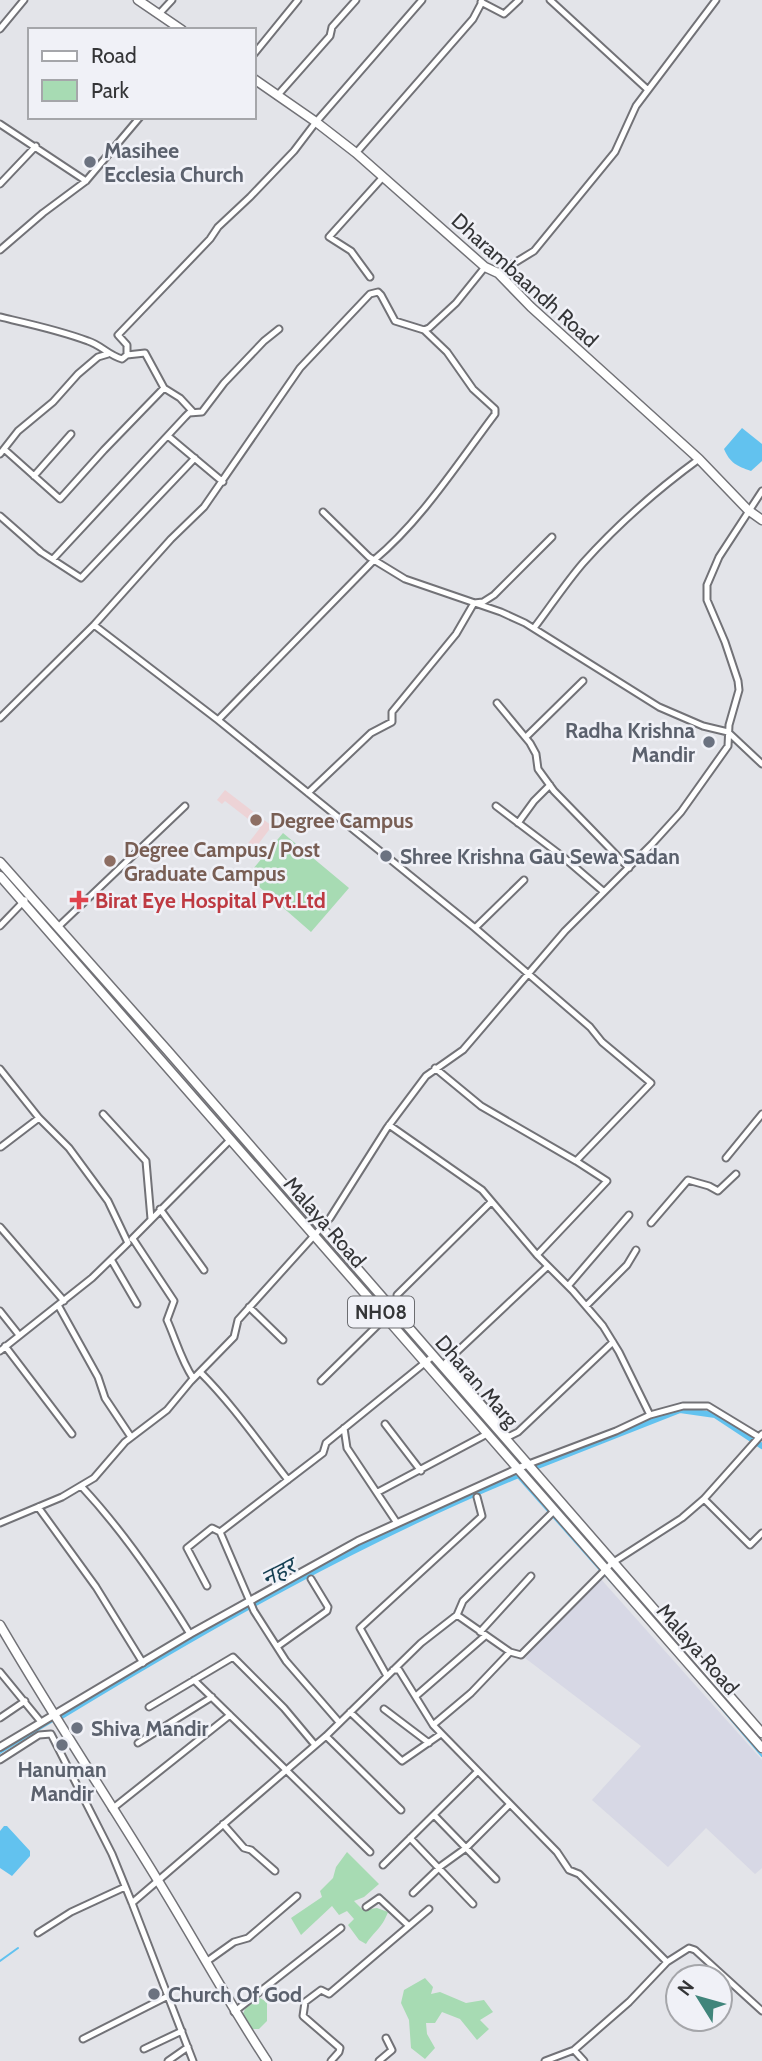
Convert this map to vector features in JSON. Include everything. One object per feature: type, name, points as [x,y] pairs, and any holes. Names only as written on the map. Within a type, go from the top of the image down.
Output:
[{"type":"main road","points":[[138,0],[179,28]]},
{"type":"main road","name":"Dharambaandh Road","points":[[256,80],[356,153],[485,267],[498,273],[626,396],[699,459],[748,510],[762,520]]},
{"type":"main road","name":"Dharan Marg","points":[[0,862],[26,899],[58,927],[225,1117],[317,1231],[432,1357],[762,1733]]},
{"type":"main road","name":"Malaya Road","points":[[0,876],[26,899],[231,1139],[317,1231],[385,1318],[762,1748]]},
{"type":"main road","points":[[218,1124],[225,1117]]},
{"type":"main road","points":[[0,1625],[158,1880],[234,2012],[267,2061]]},
{"type":"street","points":[[0,29],[24,0]]},
{"type":"street","points":[[159,14],[172,0]]},
{"type":"street","points":[[256,52],[298,0]]},
{"type":"street","points":[[277,96],[330,36],[332,27],[356,0]]},
{"type":"street","points":[[127,355],[127,345],[118,335],[211,239],[218,227],[294,151],[422,0]]},
{"type":"street","points":[[356,153],[472,19],[480,1],[504,15],[519,0]]},
{"type":"street","points":[[550,0],[648,89]]},
{"type":"street","points":[[498,273],[534,251],[615,152],[636,106],[716,0]]},
{"type":"street","points":[[0,250],[55,203],[86,181],[138,119]]},
{"type":"street","points":[[0,124],[86,181]]},
{"type":"street","points":[[0,184],[36,146]]},
{"type":"street","points":[[370,277],[351,251],[329,237],[383,177]]},
{"type":"street","points":[[424,330],[456,303],[485,267]]},
{"type":"street","points":[[0,718],[94,625],[171,539],[204,507],[300,368],[370,294],[377,292],[395,321],[424,330],[447,352],[473,389],[495,409],[495,414],[450,475],[390,547],[374,560],[218,720]]},
{"type":"street","points":[[0,317],[90,341],[108,354],[122,359],[127,355],[145,353],[164,388],[180,398],[193,412]]},
{"type":"street","points":[[53,559],[185,417],[193,412],[202,412],[224,383],[279,329]]},
{"type":"street","points":[[108,354],[99,357],[78,374],[52,402],[18,431],[2,452],[60,499],[164,388]]},
{"type":"street","points":[[34,476],[71,434]]},
{"type":"street","points":[[168,436],[223,482]]},
{"type":"street","points":[[0,516],[81,578],[195,458]]},
{"type":"street","points":[[534,628],[592,553],[659,490],[699,459]]},
{"type":"street","points":[[0,1522],[82,1487],[94,1478],[131,1437],[167,1410],[193,1378],[234,1337],[238,1320],[330,1217],[389,1125],[426,1076],[463,1050],[527,972],[681,812],[728,746],[728,732],[739,690],[725,642],[707,600],[707,584],[719,556],[762,491]]},
{"type":"street","points":[[323,512],[374,560],[405,579],[500,612],[534,628],[659,707],[703,726],[728,732],[762,764]]},
{"type":"street","points":[[474,603],[483,602],[494,595],[552,537]]},
{"type":"street","points":[[309,793],[371,733],[392,722],[392,712],[456,634],[474,603]]},
{"type":"street","points":[[94,625],[218,720],[475,928],[590,1027],[601,1042],[651,1083],[576,1161]]},
{"type":"street","points":[[526,737],[583,681]]},
{"type":"street","points":[[497,704],[526,737],[534,750],[538,769],[550,785],[606,847],[629,868]]},
{"type":"street","points":[[518,823],[550,785]]},
{"type":"street","points":[[58,927],[185,806]]},
{"type":"street","points":[[496,806],[604,892]]},
{"type":"street","points":[[475,928],[524,880]]},
{"type":"street","points":[[0,926],[26,899]]},
{"type":"street","points":[[435,1068],[481,1106],[607,1181],[537,1255]]},
{"type":"street","points":[[0,1069],[38,1118],[69,1148],[108,1201],[131,1241],[174,1301],[167,1320],[174,1334],[181,1362],[193,1378]]},
{"type":"street","points":[[103,1114],[146,1161],[151,1219]]},
{"type":"street","points":[[726,1158],[762,1114]]},
{"type":"street","points":[[1,1147],[38,1118]]},
{"type":"street","points":[[389,1125],[482,1190],[537,1255],[586,1306],[613,1342],[650,1415]]},
{"type":"street","points":[[72,1434],[3,1349],[112,1261],[231,1139]]},
{"type":"street","points":[[651,1223],[688,1181],[718,1191],[736,1174]]},
{"type":"street","points":[[397,1295],[491,1202]]},
{"type":"street","points":[[160,1209],[204,1270]]},
{"type":"street","points":[[568,1286],[629,1215]]},
{"type":"street","points":[[0,1227],[64,1301]]},
{"type":"street","points":[[586,1306],[627,1265],[636,1250]]},
{"type":"street","points":[[112,1261],[137,1304]]},
{"type":"street","points":[[548,1266],[446,1362],[506,1435],[518,1432],[613,1342]]},
{"type":"street","points":[[58,1305],[94,1369],[105,1398],[131,1437]]},
{"type":"street","points":[[249,1307],[283,1340]]},
{"type":"street","points":[[0,1311],[19,1335]]},
{"type":"street","points":[[321,1381],[385,1318]]},
{"type":"street","points":[[220,1532],[323,1453],[326,1443],[432,1357]]},
{"type":"street","points":[[200,1372],[225,1398],[288,1480]]},
{"type":"street","points":[[0,1747],[249,1600],[358,1541],[526,1465],[650,1415],[683,1406],[708,1406],[759,1438],[704,1499],[682,1518],[612,1563],[521,1655],[510,1652],[457,1615]]},
{"type":"street","points":[[385,1424],[421,1471]]},
{"type":"street","points":[[344,1428],[347,1448],[397,1523]]},
{"type":"street","points":[[378,1492],[486,1434]]},
{"type":"street","points":[[82,1487],[113,1522],[168,1598],[190,1634]]},
{"type":"street","points":[[387,1676],[360,1628],[482,1516],[477,1497]]},
{"type":"street","points":[[704,1499],[750,1545],[762,1533]]},
{"type":"street","points":[[38,1507],[96,1587],[143,1664]]},
{"type":"street","points":[[132,1903],[326,1736],[421,1643],[457,1615],[463,1601],[554,1511]]},
{"type":"street","points":[[207,1586],[187,1548],[212,1528],[220,1532],[254,1611],[286,1661],[339,1723]]},
{"type":"street","points":[[416,1696],[483,1634],[531,1576]]},
{"type":"street","points":[[278,1646],[327,1611],[328,1607],[310,1578]]},
{"type":"street","points":[[433,1725],[471,1693],[510,1652]]},
{"type":"street","points":[[149,1707],[233,1657],[284,1708],[314,1745]]},
{"type":"street","points":[[393,1670],[399,1670],[441,1734],[557,1852],[569,1870],[579,1874],[667,1962]]},
{"type":"street","points":[[0,1672],[41,1722]]},
{"type":"street","points":[[194,1680],[370,1853]]},
{"type":"street","points":[[138,1743],[212,1698]]},
{"type":"street","points":[[0,1718],[25,1701]]},
{"type":"street","points":[[384,1709],[429,1744]]},
{"type":"street","points":[[350,1712],[402,1761],[441,1734]]},
{"type":"street","points":[[112,1809],[230,1715]]},
{"type":"street","points":[[0,1760],[39,1735],[51,1734],[111,1854],[193,2061]]},
{"type":"street","points":[[326,1736],[401,1810]]},
{"type":"street","points":[[383,1865],[477,1772]]},
{"type":"street","points":[[413,1893],[439,1868],[466,1848],[509,1805]]},
{"type":"street","points":[[435,1816],[496,1879]]},
{"type":"street","points":[[223,1824],[244,1848],[251,1850],[275,1871]]},
{"type":"street","points":[[410,1838],[473,1904]]},
{"type":"street","points":[[38,1933],[71,1912],[125,1887]]},
{"type":"street","points":[[206,1962],[234,1942],[248,1938],[297,1896]]},
{"type":"street","points":[[366,1907],[379,1898],[409,1926]]},
{"type":"street","points":[[331,2061],[340,2048],[303,2016],[305,2002],[321,1990],[329,1994],[429,1909]]},
{"type":"street","points":[[234,2012],[341,1928]]},
{"type":"street","points":[[545,2061],[574,2050],[629,2001],[667,1962],[689,1948],[695,1950],[762,2011]]},
{"type":"street","points":[[83,2039],[168,1996]]},
{"type":"street","points":[[144,2049],[181,2031]]},
{"type":"street","points":[[379,2061],[392,2050],[386,2038]]},
{"type":"street","points":[[168,2061],[188,2047]]},
{"type":"street","points":[[574,2050],[584,2061]]},
{"type":"shaded area","name":"Degree Campus","points":[[225,790],[272,826],[253,851],[246,846],[260,828],[225,801],[222,804],[217,800]]},
{"type":"shaded area","points":[[599,1577],[762,1760],[762,1868],[755,1874],[706,1828],[668,1867],[592,1800],[641,1746],[525,1658]]},
{"type":"green space","points":[[283,833],[349,888],[311,932],[247,876]]},
{"type":"green space","points":[[347,1852],[379,1884],[364,1897],[354,1901],[363,1910],[377,1908],[388,1912],[383,1923],[366,1944],[359,1940],[348,1925],[354,1919],[347,1911],[339,1915],[332,1906],[301,1935],[291,1918],[322,1897],[320,1891],[333,1878],[336,1867]]},
{"type":"green space","points":[[425,1978],[433,1987],[431,1994],[440,1992],[466,2003],[484,2000],[493,2012],[480,2020],[489,2029],[477,2040],[460,2019],[442,2012],[435,2023],[426,2023],[427,2034],[435,2048],[425,2059],[411,2048],[409,2020],[401,2003],[404,1990]]},
{"type":"green space","points":[[258,1997],[267,2002],[267,2021],[259,2029],[249,2029],[241,2018],[247,2005]]},
{"type":"water","points":[[742,428],[762,444],[762,461],[751,471],[734,463],[724,449]]},
{"type":"water","points":[[4,1826],[30,1851],[30,1856],[12,1876],[0,1868],[0,1831]]},
{"type":"waterway","name":"नहर","points":[[530,1469],[680,1410],[715,1415],[762,1446]]},
{"type":"waterway","name":"नहर","points":[[60,1717],[286,1586],[402,1527],[521,1474]]},
{"type":"waterway","points":[[516,1475],[601,1571]]},
{"type":"waterway","points":[[606,1576],[615,1586]]},
{"type":"waterway","points":[[706,1690],[762,1756]]},
{"type":"waterway","points":[[0,1753],[53,1721]]},
{"type":"waterway","points":[[0,1961],[18,1948]]},
{"type":"place","name":"Masihee Ecclesia Church","points":[[90,162]]},
{"type":"place","name":"Radha Krishna Mandir","points":[[709,742]]},
{"type":"place","name":"Degree Campus","points":[[256,820]]},
{"type":"place","name":"Shree Krishna Gau Sewa Sadan","points":[[386,856]]},
{"type":"place","name":"Degree Campus/ Post Graduate Campus","points":[[110,861]]},
{"type":"place","name":"Birat Eye Hospital Pvt.Ltd","points":[[79,900]]},
{"type":"place","name":"Shiva Mandir","points":[[77,1728]]},
{"type":"place","name":"Hanuman Mandir","points":[[62,1745]]},
{"type":"place","name":"Church Of God","points":[[154,1994]]}]
